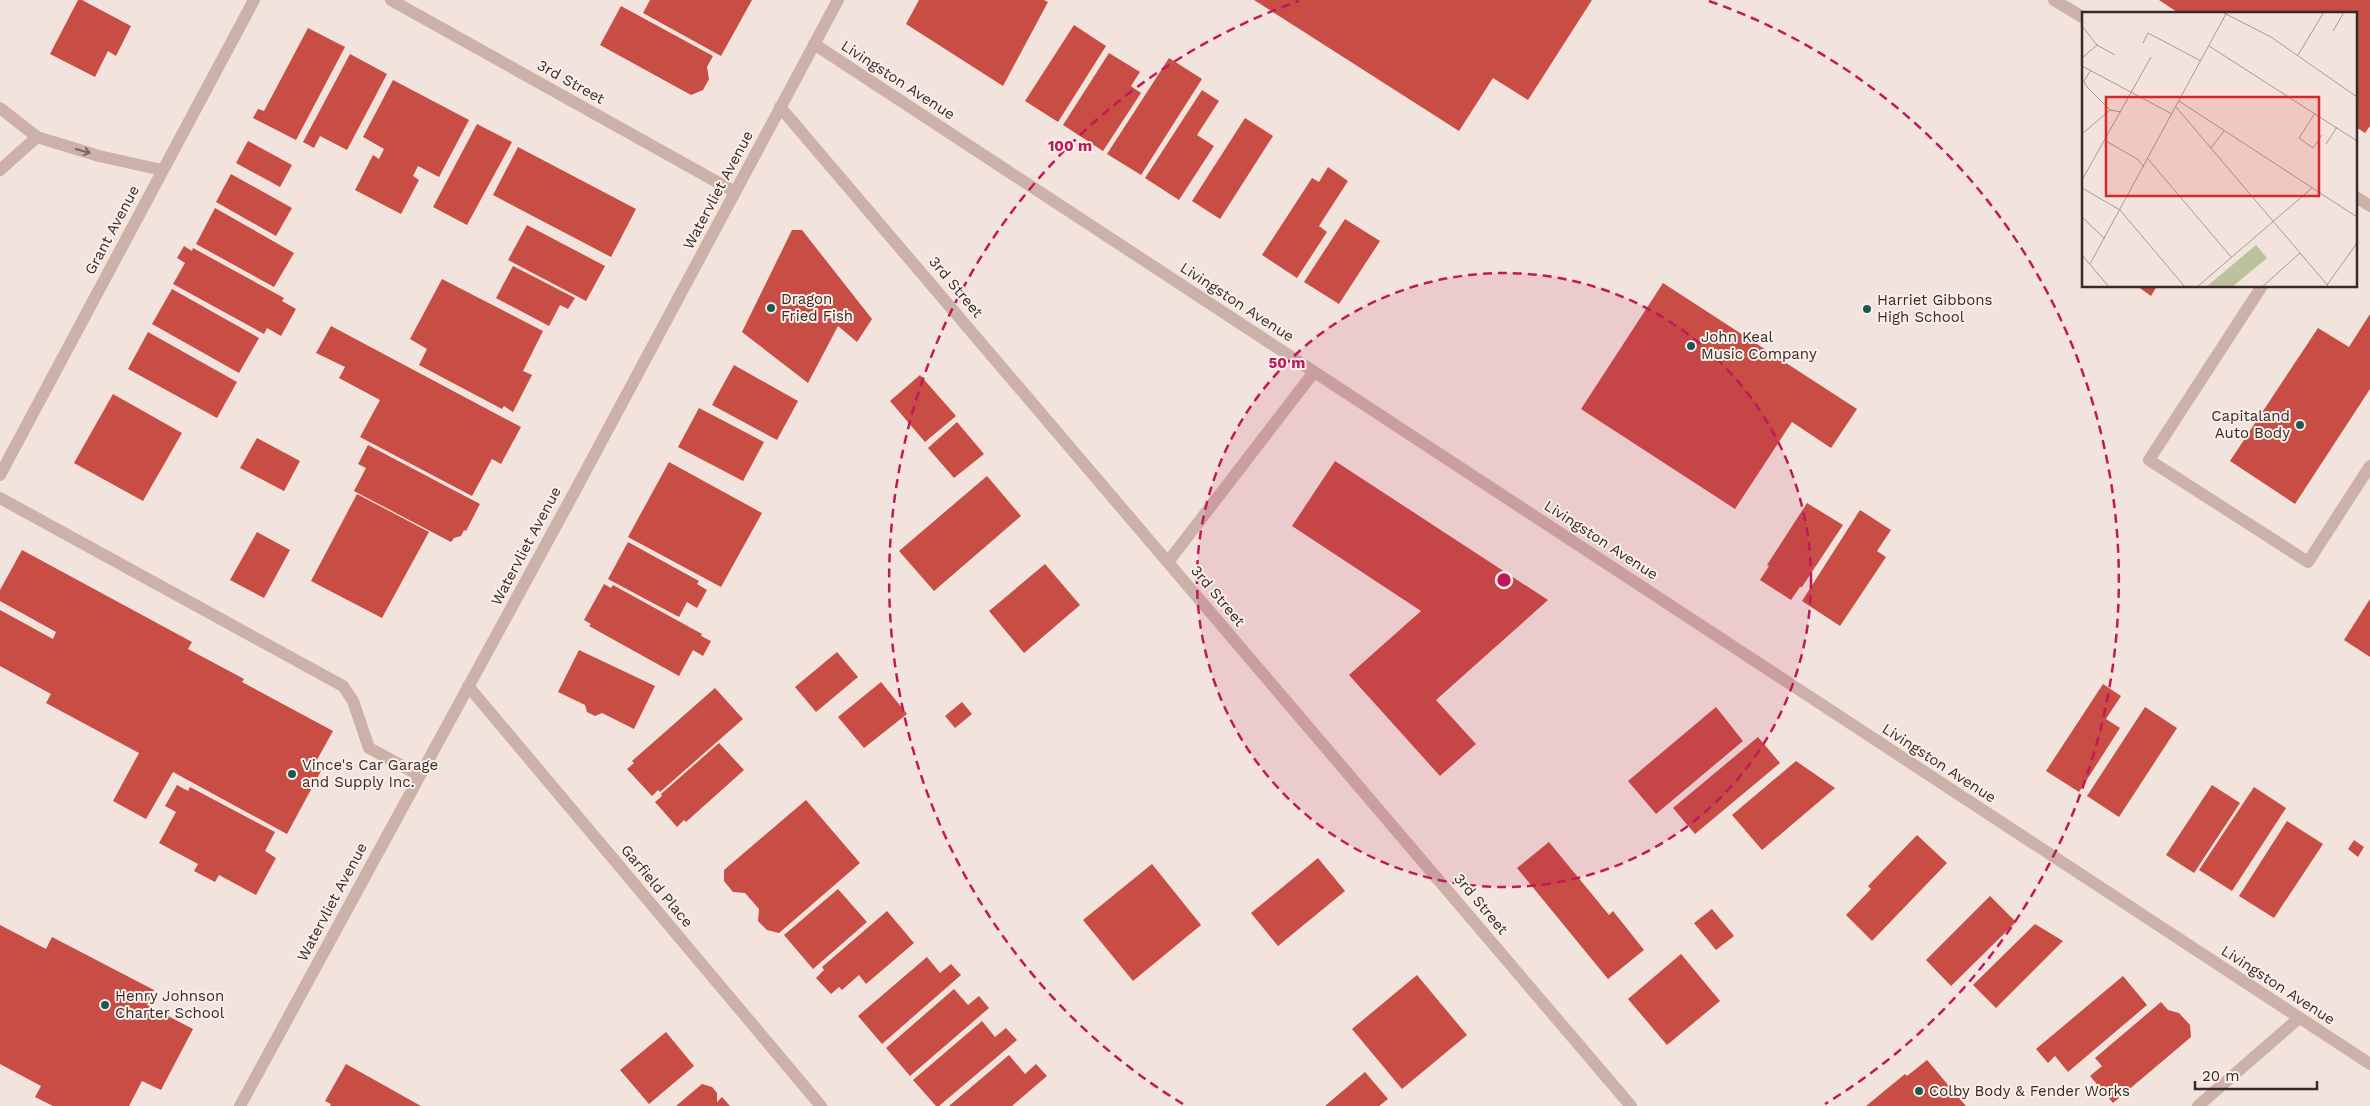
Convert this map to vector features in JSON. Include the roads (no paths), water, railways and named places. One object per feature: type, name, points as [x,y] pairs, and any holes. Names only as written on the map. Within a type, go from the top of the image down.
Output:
[{"type":"street","name":"Grant Avenue","points":[[0,475],[254,0]]},
{"type":"street","name":"3rd Street","points":[[390,0],[735,192]]},
{"type":"street","name":"Watervliet Avenue","points":[[240,1106],[838,0]]},
{"type":"street","points":[[2054,0],[2082,17]]},
{"type":"street","name":"Livingston Avenue","points":[[814,44],[2370,1064]]},
{"type":"street","name":"3rd Street","points":[[780,107],[1631,1106]]},
{"type":"street","points":[[0,108],[37,137],[99,156],[162,170]]},
{"type":"street","points":[[0,170],[37,137]]},
{"type":"street","points":[[2358,197],[2370,206]]},
{"type":"street","points":[[2261,288],[2150,460],[2308,562],[2370,466]]},
{"type":"street","points":[[1168,562],[1314,372]]},
{"type":"street","points":[[0,498],[343,686],[353,701],[369,748],[419,775]]},
{"type":"street","name":"Garfield Place","points":[[468,686],[822,1106]]},
{"type":"street","points":[[2198,1106],[2299,1018]]},
{"type":"place","name":"Dragon Fried Fish","points":[[771,308]]},
{"type":"place","name":"Harriet Gibbons High School","points":[[1867,309]]},
{"type":"place","name":"John Keal Music Company","points":[[1691,346]]},
{"type":"place","name":"Capitaland Auto Body","points":[[2300,425]]},
{"type":"place","name":"Vince's Car Garage and Supply Inc.","points":[[292,774]]},
{"type":"place","name":"Henry Johnson Charter School","points":[[105,1005]]},
{"type":"place","name":"Colby Body & Fender Works","points":[[1919,1091]]}]
